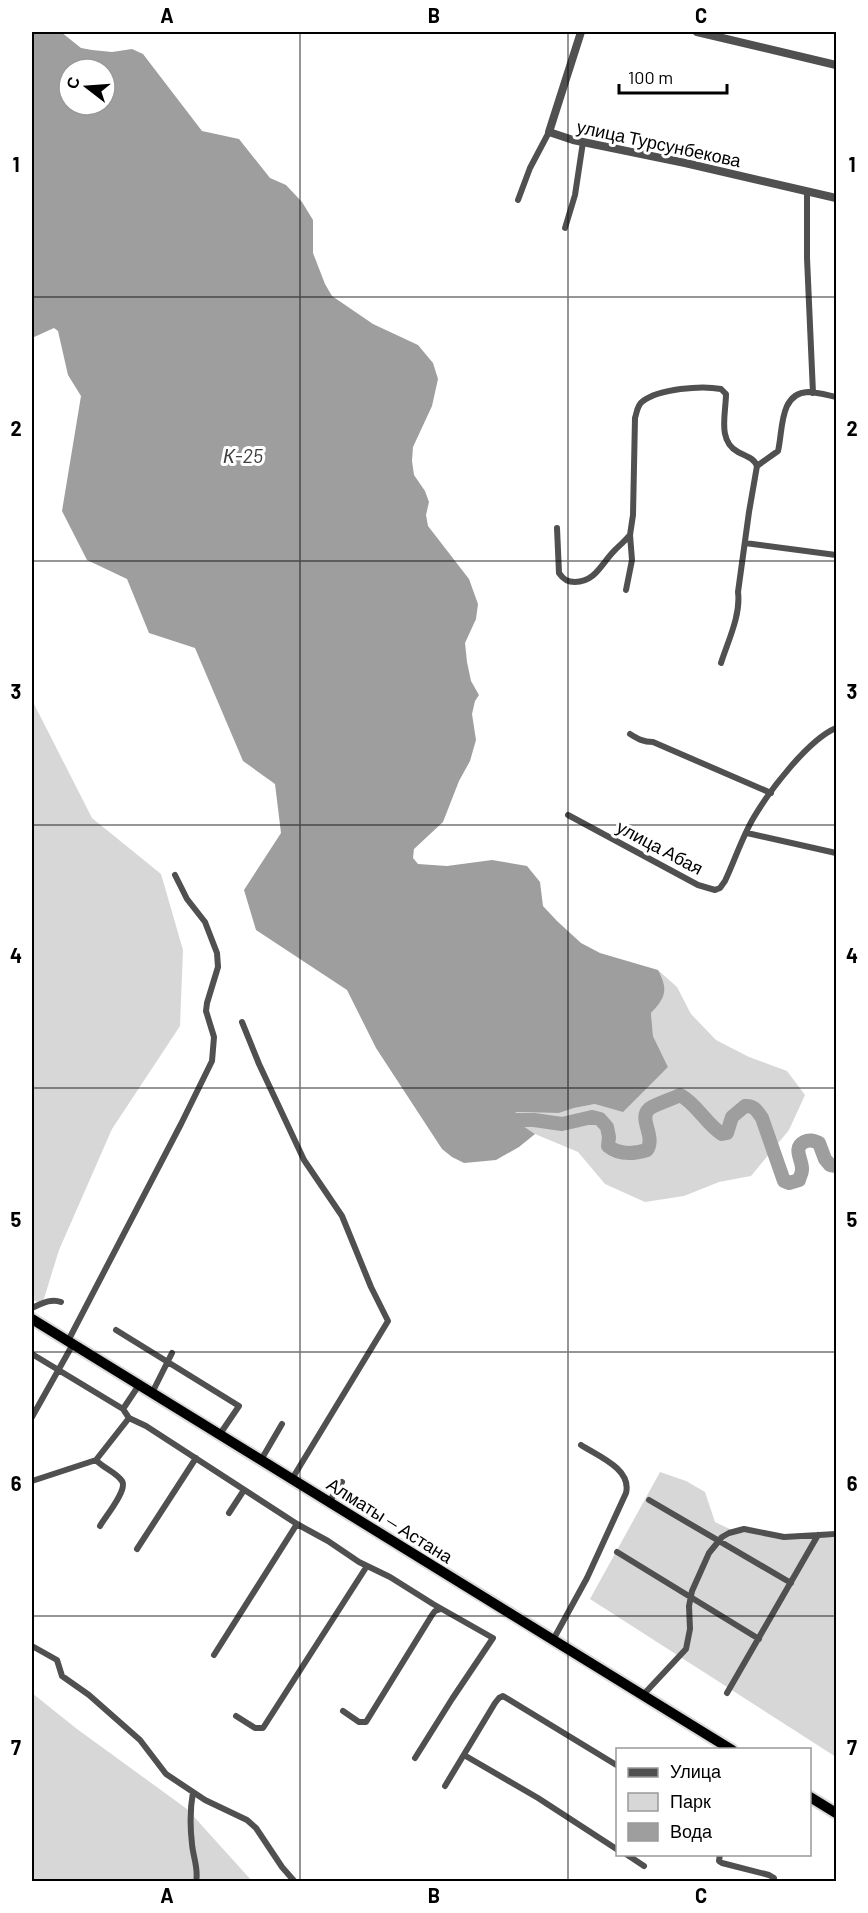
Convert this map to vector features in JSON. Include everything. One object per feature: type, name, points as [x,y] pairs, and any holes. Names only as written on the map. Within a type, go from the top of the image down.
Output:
[{"type":"highway","name":"Алматы — Астана","points":[[32,1319],[730,1748]]},
{"type":"highway","points":[[811,1798],[837,1813]]},
{"type":"street","points":[[549,132],[581,32]]},
{"type":"street","points":[[698,32],[837,65]]},
{"type":"street","name":"улица Турсунбекова","points":[[518,200],[530,168],[549,132],[583,142],[837,198]]},
{"type":"street","points":[[565,228],[575,195],[583,142]]},
{"type":"street","points":[[807,191],[807,258],[813,393]]},
{"type":"street","points":[[626,590],[632,560],[630,536],[633,515],[635,418],[638,406],[643,401],[675,390],[721,389],[726,394],[724,430],[726,440],[734,450],[753,459],[757,466],[738,592],[740,603],[721,663]]},
{"type":"street","points":[[757,466],[778,451],[788,402],[801,393],[837,397]]},
{"type":"street","points":[[557,528],[559,573],[567,581],[573,582],[594,576],[615,549],[630,536]]},
{"type":"street","points":[[745,543],[837,555]]},
{"type":"street","name":"улица Абая","points":[[568,815],[710,890],[720,888],[753,818],[771,793],[801,756],[823,736],[837,728]]},
{"type":"street","points":[[630,734],[771,793]]},
{"type":"street","points":[[747,833],[837,853]]},
{"type":"street","points":[[32,1417],[58,1371],[212,1061],[214,1037],[206,1011],[218,967],[217,953],[205,922],[187,899],[175,875]]},
{"type":"street","points":[[242,1022],[304,1160],[342,1216],[388,1321],[292,1479]]},
{"type":"street","points":[[32,1308],[56,1300],[61,1302]]},
{"type":"street","points":[[116,1330],[239,1406],[220,1434]]},
{"type":"street","points":[[152,1393],[172,1353]]},
{"type":"street","points":[[32,1354],[123,1409],[129,1418],[146,1426],[297,1524],[367,1566],[390,1576],[493,1638],[415,1758]]},
{"type":"street","points":[[123,1409],[139,1386]]},
{"type":"street","points":[[32,1482],[96,1460],[129,1418]]},
{"type":"street","points":[[261,1460],[282,1424]]},
{"type":"street","points":[[553,1640],[587,1578],[628,1485],[622,1472],[581,1445]]},
{"type":"street","points":[[137,1549],[196,1458]]},
{"type":"street","points":[[96,1460],[124,1485],[122,1492],[100,1526]]},
{"type":"street","points":[[329,1502],[342,1482]]},
{"type":"street","points":[[229,1513],[244,1490]]},
{"type":"street","points":[[649,1500],[791,1583]]},
{"type":"street","points":[[214,1655],[297,1524]]},
{"type":"street","points":[[643,1695],[686,1649],[690,1629],[688,1606],[706,1558],[718,1542],[729,1533],[744,1529],[784,1538],[837,1534]]},
{"type":"street","points":[[728,1693],[818,1535]]},
{"type":"street","points":[[617,1552],[759,1639]]},
{"type":"street","points":[[236,1716],[255,1728],[262,1728],[367,1566]]},
{"type":"street","points":[[343,1711],[359,1722],[366,1722],[432,1615],[435,1611],[442,1609]]},
{"type":"street","points":[[32,1647],[57,1660],[62,1676],[112,1714],[140,1740],[166,1774],[218,1808],[246,1820],[256,1828],[282,1867],[295,1881]]},
{"type":"street","points":[[445,1786],[495,1703],[503,1696],[616,1765]]},
{"type":"street","points":[[464,1755],[538,1798],[616,1849]]},
{"type":"street","points":[[192,1792],[190,1805],[192,1846],[198,1881]]},
{"type":"street","points":[[629,1856],[644,1866]]},
{"type":"street","points":[[720,1856],[719,1861],[722,1863],[770,1875],[775,1881],[784,1881]]},
{"type":"green space","points":[[32,700],[92,818],[161,874],[183,950],[180,1026],[112,1129],[59,1250],[42,1305],[32,1299]]},
{"type":"green space","points":[[658,970],[677,987],[691,1014],[716,1040],[749,1057],[787,1071],[805,1095],[789,1130],[751,1176],[719,1182],[684,1196],[645,1202],[605,1184],[578,1152],[535,1134],[500,1112],[559,1113],[644,1089],[668,1067],[653,1036],[651,1013],[664,993]]},
{"type":"green space","points":[[660,1472],[686,1481],[705,1492],[715,1522],[736,1532],[836,1538],[836,1757],[590,1599]]},
{"type":"green space","points":[[32,1693],[77,1729],[187,1809],[252,1881],[32,1881]]},
{"type":"water","name":"К-25","points":[[32,32],[61,32],[81,48],[112,52],[132,49],[143,54],[202,131],[239,139],[270,178],[286,185],[302,202],[313,220],[313,253],[332,296],[373,324],[418,345],[433,363],[438,379],[432,406],[413,447],[412,461],[414,475],[425,491],[429,502],[426,515],[428,526],[469,579],[478,604],[476,619],[465,643],[471,681],[479,695],[472,714],[476,740],[470,761],[459,781],[443,822],[414,849],[413,858],[418,864],[447,866],[492,860],[527,866],[540,882],[543,906],[581,943],[600,953],[658,970],[664,983],[664,993],[660,1003],[651,1013],[653,1036],[668,1067],[623,1112],[595,1104],[559,1113],[502,1112],[535,1134],[519,1147],[496,1160],[464,1163],[442,1149],[376,1048],[347,990],[256,930],[244,890],[281,833],[275,784],[243,761],[195,648],[149,633],[127,579],[87,560],[62,511],[81,396],[68,375],[58,331],[54,328],[32,338]]},
{"type":"waterway","points":[[485,1103],[515,1120],[562,1124],[592,1117],[600,1119],[607,1127],[608,1146],[627,1153],[647,1150],[650,1139],[645,1118],[649,1109],[680,1095],[722,1134],[727,1133],[732,1117],[745,1106],[751,1106],[762,1118],[784,1181],[789,1183],[799,1180],[802,1166],[798,1151],[806,1141],[819,1143],[825,1159],[830,1165],[836,1166]]}]
